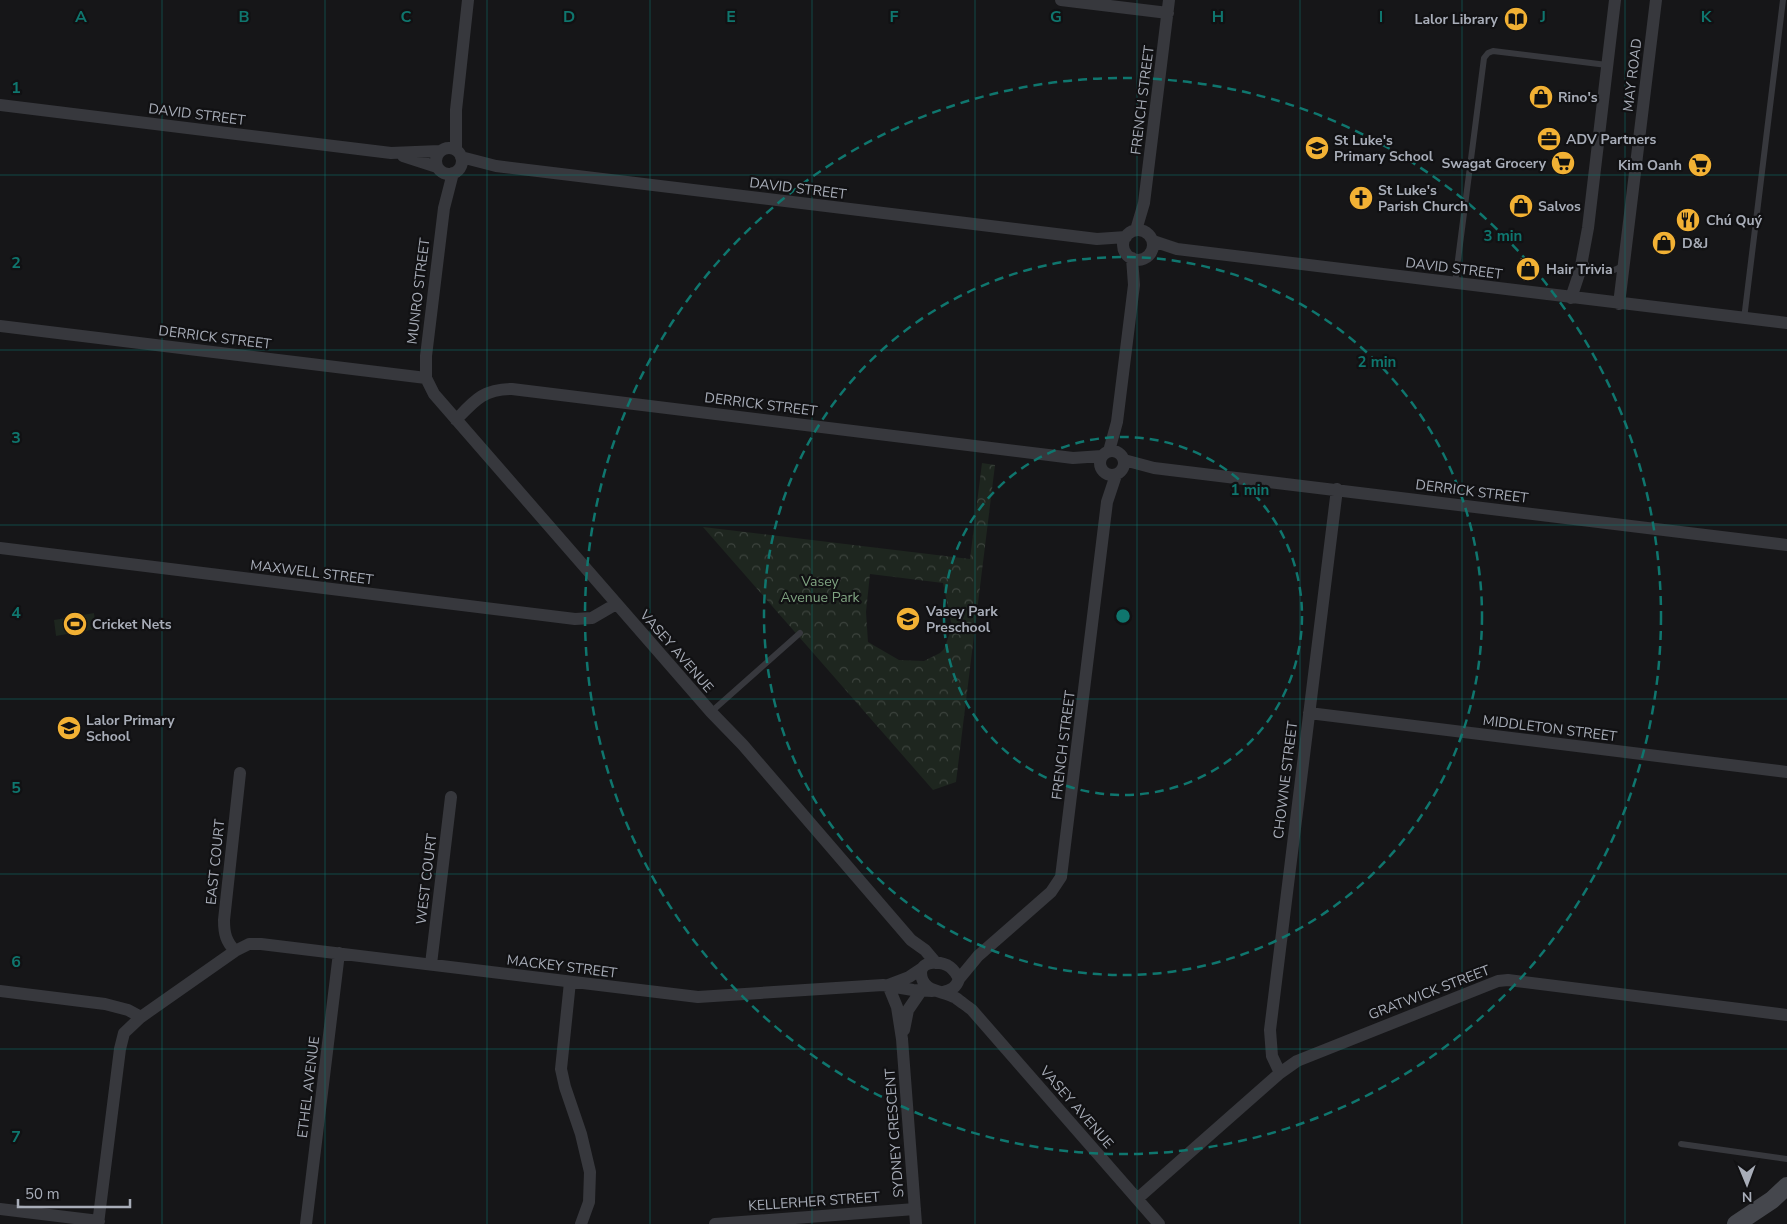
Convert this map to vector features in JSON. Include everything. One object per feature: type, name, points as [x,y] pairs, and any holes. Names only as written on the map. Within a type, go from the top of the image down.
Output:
[{"type":"street","name":"MUNRO STREET","points":[[426,378],[426,356],[451,164],[468,0]]},
{"type":"street","points":[[1061,0],[1168,13]]},
{"type":"street","name":"FRENCH STREET","points":[[958,982],[978,956],[1051,892],[1061,877],[1169,0]]},
{"type":"street","name":"MAY ROAD","points":[[1571,298],[1583,261],[1588,228],[1615,0]]},
{"type":"street","name":"MAY ROAD","points":[[1619,304],[1656,0]]},
{"type":"street","name":"DAVID STREET","points":[[0,105],[391,153],[451,164],[496,166],[1787,323]]},
{"type":"street","name":"MUNRO STREET","points":[[451,164],[436,159],[456,110]]},
{"type":"street","name":"DAVID STREET","points":[[391,153],[450,148],[451,164]]},
{"type":"street","name":"DERRICK STREET","points":[[0,326],[426,378]]},
{"type":"street","name":"VASEY AVENUE","points":[[426,378],[434,394],[456,420],[711,712],[743,745],[911,940],[942,964]]},
{"type":"street","name":"DERRICK STREET","points":[[456,420],[484,394],[500,389],[512,389],[1787,545]]},
{"type":"street","name":"CHOWNE STREET","points":[[1280,1073],[1272,1056],[1270,1030],[1337,489]]},
{"type":"street","name":"MAXWELL STREET","points":[[0,548],[575,618],[592,618],[616,604]]},
{"type":"street","name":"MIDDLETON STREET","points":[[1309,713],[1787,772]]},
{"type":"street","name":"EAST COURT","points":[[235,951],[224,936],[224,920],[240,773]]},
{"type":"street","name":"WEST COURT","points":[[431,964],[451,797]]},
{"type":"street","name":"VASEY AVENUE","points":[[911,940],[922,968]]},
{"type":"street","name":"MACKEY STREET","points":[[99,1223],[122,1039],[128,1028],[141,1017],[235,951],[249,944],[339,953],[698,997],[888,985],[932,991]]},
{"type":"street","name":"ETHEL AVENUE","points":[[306,1224],[339,953]]},
{"type":"street","name":"FRENCH STREET","points":[[942,964],[962,963],[978,956]]},
{"type":"street","points":[[929,964],[942,964],[956,973],[958,982],[954,988],[932,991],[923,981],[922,968],[929,964]]},
{"type":"street","name":"MACKEY STREET","points":[[888,985],[909,977],[922,968]]},
{"type":"street","name":"GRATWICK STREET","points":[[1137,1199],[1280,1073],[1298,1061],[1309,1055],[1503,980],[1787,1014]]},
{"type":"street","points":[[570,982],[561,1069],[563,1081],[581,1134],[590,1172],[589,1202],[581,1224]]},
{"type":"street","name":"VASEY AVENUE","points":[[958,982],[972,1010]]},
{"type":"street","name":"SYDNEY CRESCENT","points":[[888,985],[896,1007],[902,1039],[916,1224]]},
{"type":"street","points":[[0,991],[104,1004],[125,1009],[141,1017]]},
{"type":"street","name":"VASEY AVENUE","points":[[932,991],[956,999],[972,1010],[1159,1224]]},
{"type":"street","name":"SYDNEY CRESCENT","points":[[902,1039],[908,1010],[932,991]]},
{"type":"street","points":[[1736,1224],[1772,1200],[1787,1186]]},
{"type":"street","points":[[0,1209],[99,1223]]},
{"type":"street","name":"KELLERHER STREET","points":[[715,1224],[915,1209]]},
{"type":"lane","points":[[1744,318],[1783,0]]},
{"type":"lane","points":[[1455,283],[1484,58],[1488,53],[1493,52],[1607,65]]},
{"type":"lane","points":[[1583,261],[1592,270],[1607,273],[1624,266]]},
{"type":"lane","points":[[711,712],[800,633]]},
{"type":"lane","points":[[1681,1144],[1787,1159]]},
{"type":"green space","name":"Vasey Avenue Park","points":[[982,463],[995,465],[956,782],[933,790],[703,527],[970,559]],"holes":[[[870,574],[943,583],[952,627],[944,649],[940,653],[924,661],[899,660],[868,642],[866,612]]]},
{"type":"green space","name":"Cricket Nets","points":[[94,613],[96,629],[56,636],[54,620]]},
{"type":"place","name":"Lalor Library","points":[[1516,19]]},
{"type":"place","name":"Rino's","points":[[1541,97]]},
{"type":"place","name":"ADV Partners","points":[[1549,139]]},
{"type":"place","name":"St Luke's Primary School","points":[[1317,148]]},
{"type":"place","name":"Swagat Grocery","points":[[1563,163]]},
{"type":"place","name":"Kim Oanh","points":[[1700,165]]},
{"type":"place","name":"St Luke's Parish Church","points":[[1361,198]]},
{"type":"place","name":"Salvos","points":[[1521,206]]},
{"type":"place","name":"Chú Quý","points":[[1688,220]]},
{"type":"place","name":"D&J","points":[[1664,243]]},
{"type":"place","name":"Hair Trivia","points":[[1528,269]]},
{"type":"place","name":"Vasey Park Preschool","points":[[908,619]]},
{"type":"place","name":"Cricket Nets","points":[[75,624]]},
{"type":"place","name":"Lalor Primary School","points":[[69,728]]}]
